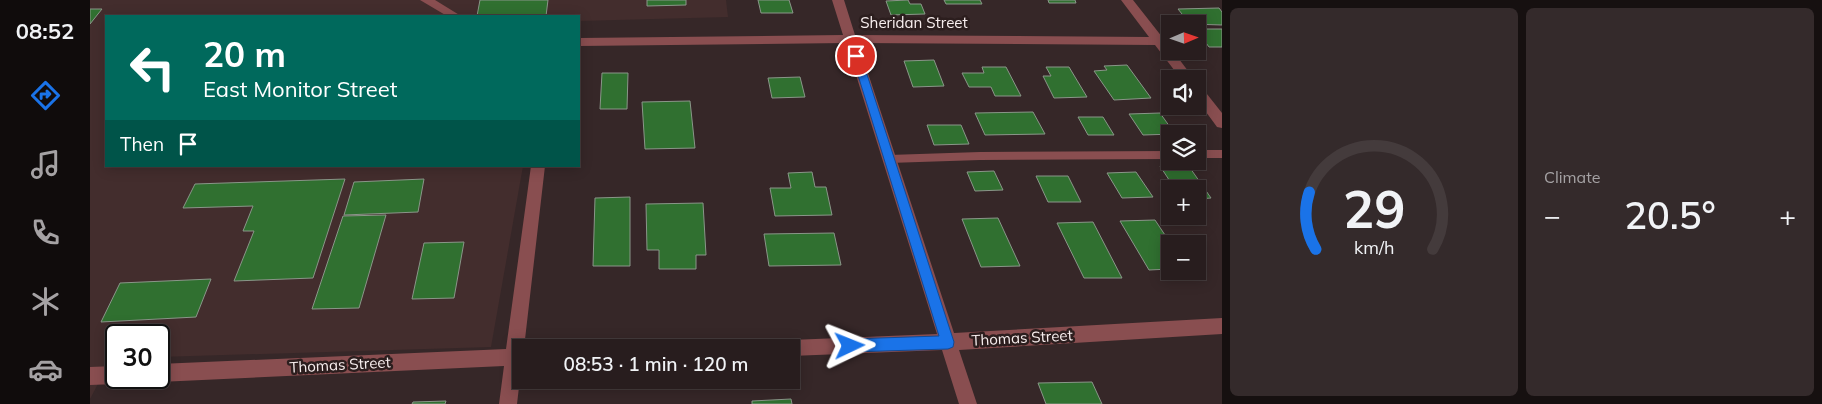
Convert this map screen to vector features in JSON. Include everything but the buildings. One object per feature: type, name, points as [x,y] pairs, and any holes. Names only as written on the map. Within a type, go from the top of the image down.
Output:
[{"type":"street","points":[[426,0],[453,15]]},
{"type":"street","points":[[838,0],[968,404]]},
{"type":"street","points":[[1127,0],[1181,70]]},
{"type":"street","name":"Sheridan Street","points":[[580,42],[851,39],[1159,41]]},
{"type":"street","points":[[1206,102],[1222,123]]},
{"type":"street","points":[[519,339],[538,167]]},
{"type":"street","name":"Thomas Street","points":[[800,348],[948,342],[1222,326]]},
{"type":"street","name":"Thomas Street","points":[[170,373],[512,357]]},
{"type":"street","points":[[90,376],[105,375]]},
{"type":"street","points":[[508,404],[512,383]]},
{"type":"lane","points":[[1206,154],[1222,154]]},
{"type":"lane","points":[[889,159],[980,156],[1161,155]]},
{"type":"shaded area","points":[[90,0],[726,0],[728,17],[580,21],[580,15],[105,15],[105,167],[523,167],[491,347],[170,357],[170,324],[105,324],[105,370],[90,399]]},
{"type":"route","points":[[850,346],[948,342],[856,56]]}]
